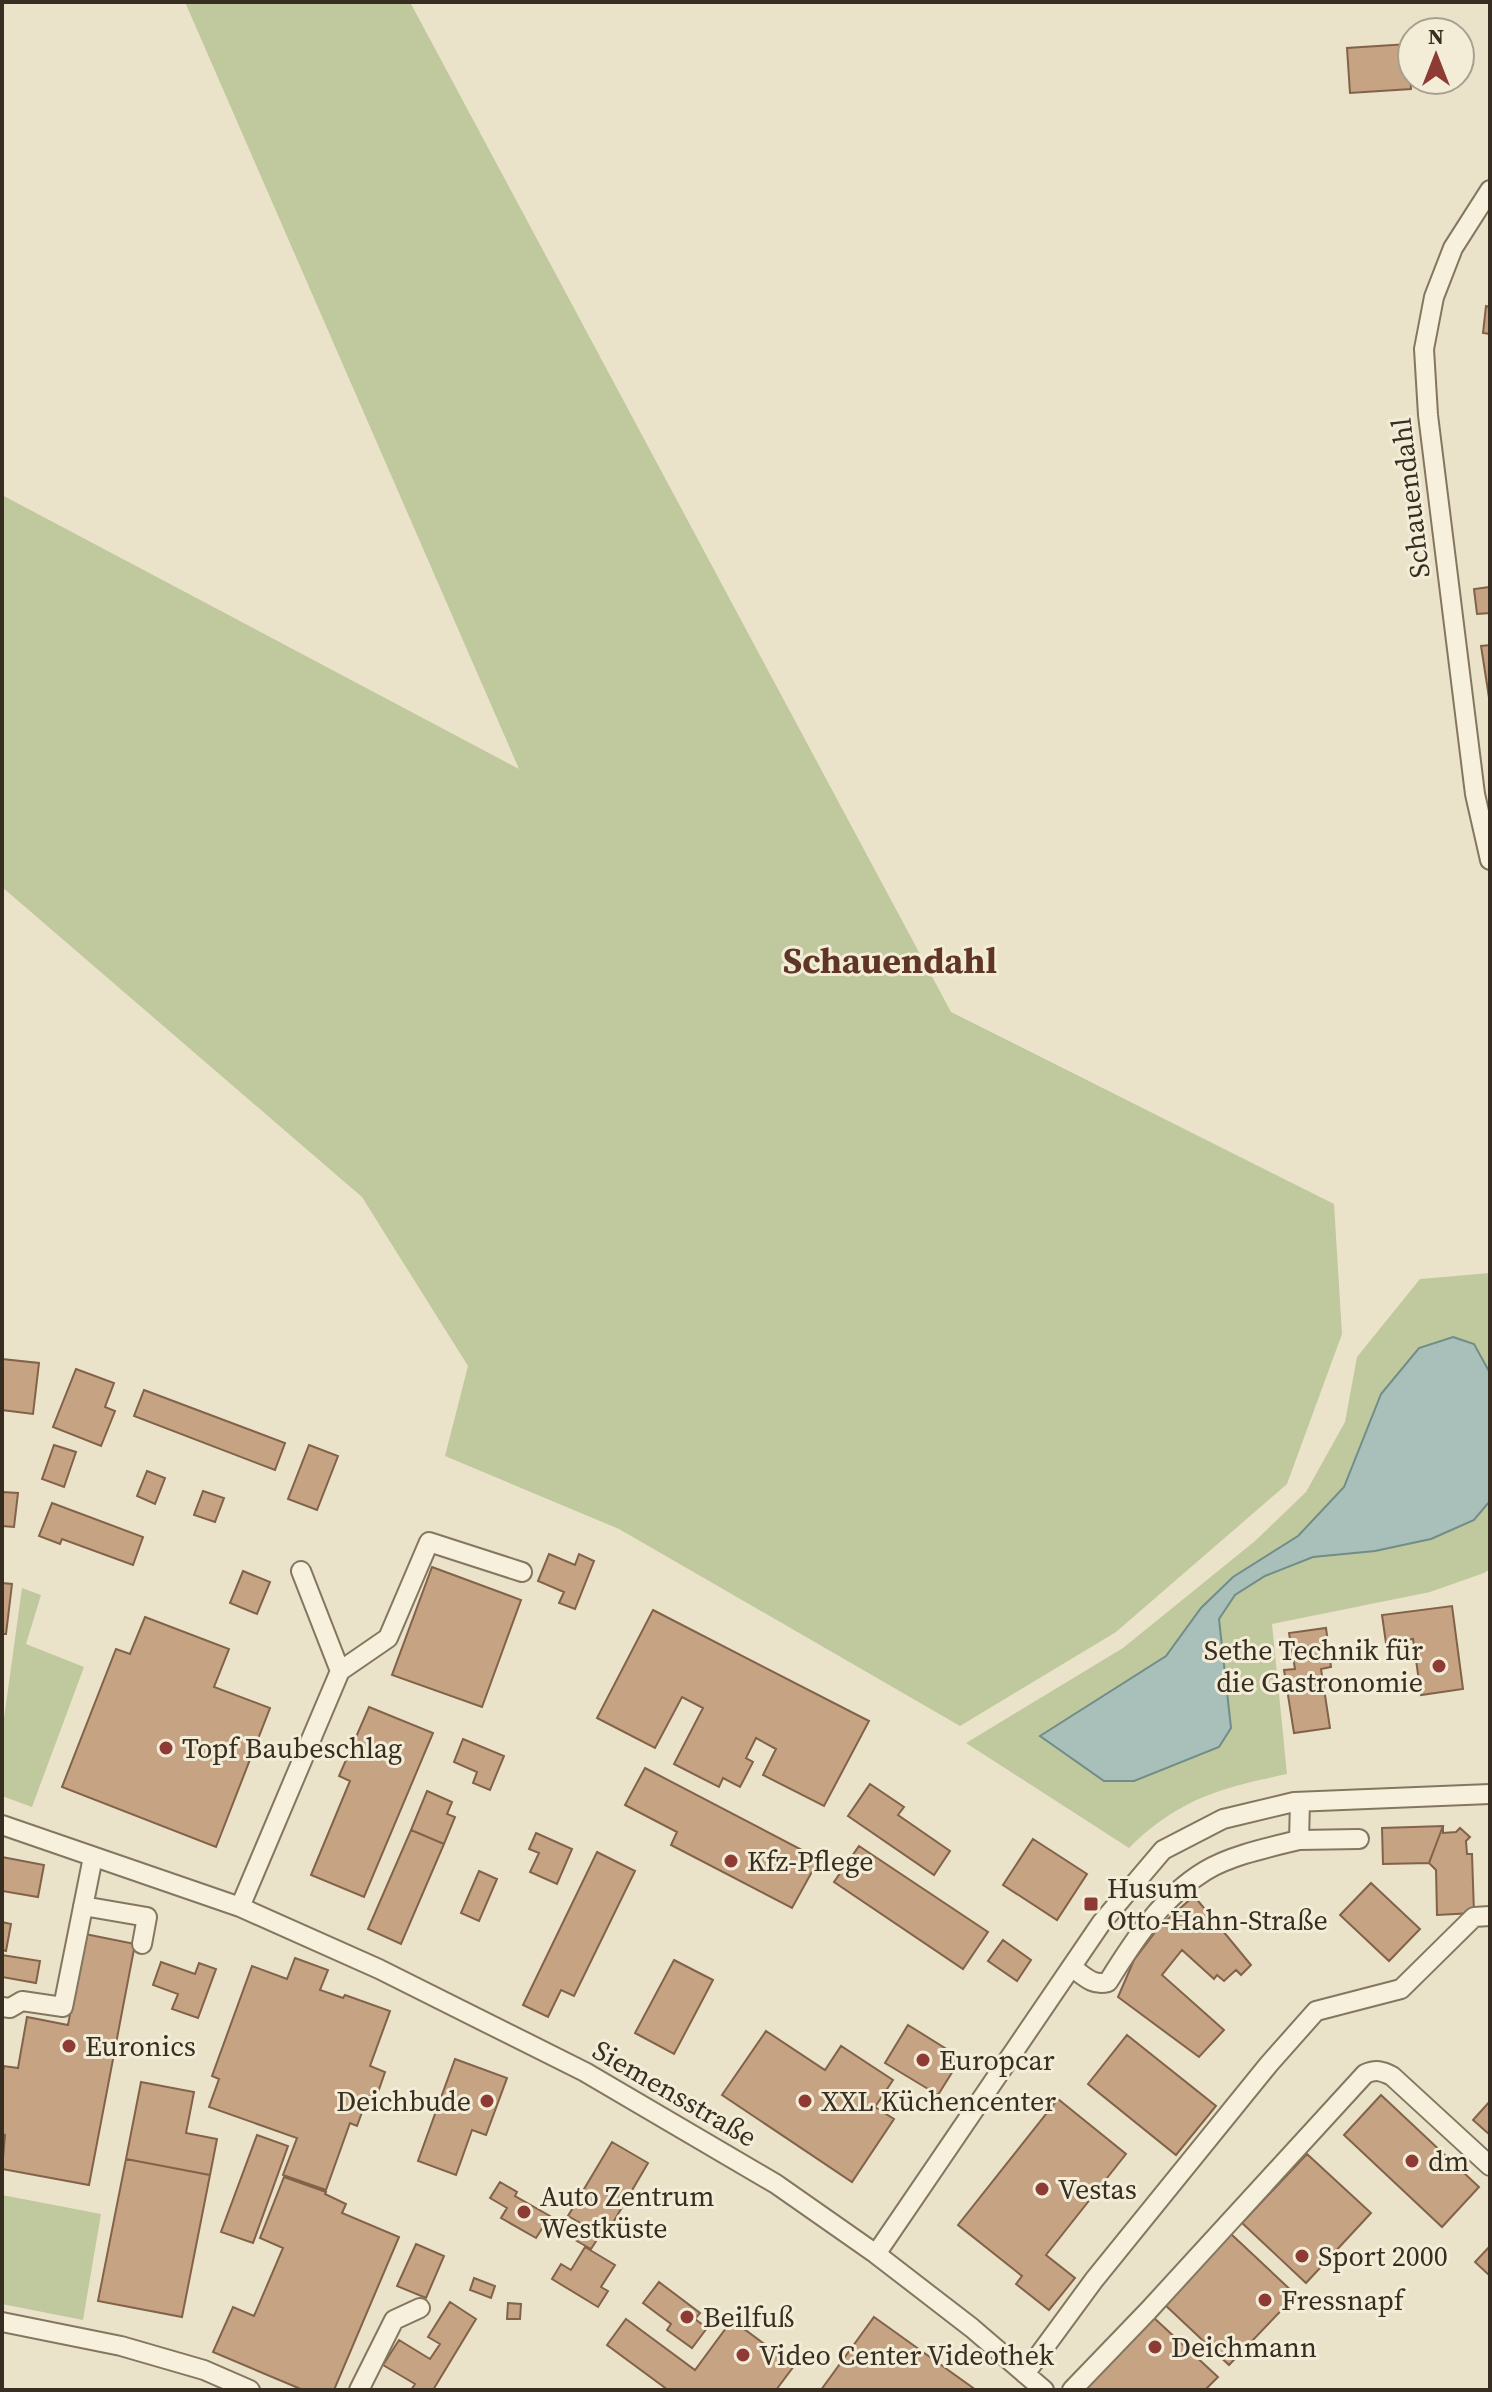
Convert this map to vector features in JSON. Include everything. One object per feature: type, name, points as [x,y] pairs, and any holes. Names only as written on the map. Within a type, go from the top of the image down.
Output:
[{"type":"street","name":"Schauendahl","points":[[1490,190],[1453,248],[1434,297],[1424,349],[1428,415],[1475,794],[1490,860]]},
{"type":"street","points":[[240,1907],[340,1671],[388,1638],[429,1542],[522,1572]]},
{"type":"street","points":[[301,1571],[340,1671]]},
{"type":"street","points":[[876,2254],[1102,1922],[1163,1850],[1223,1819],[1300,1802],[1490,1794]]},
{"type":"street","points":[[1299,1840],[1300,1802]]},
{"type":"street","name":"Siemensstraße","points":[[2,1825],[240,1907],[379,1969],[585,2072],[776,2184],[876,2254],[972,2328],[1044,2390]]},
{"type":"street","points":[[1073,1968],[1099,1985],[1108,1982],[1141,1931],[1174,1894],[1207,1870],[1262,1848],[1299,1840],[1359,1839]]},
{"type":"street","points":[[2,2007],[10,2008],[22,2001],[63,2007],[93,1857]]},
{"type":"street","points":[[83,1906],[147,1917],[142,1944]]},
{"type":"street","points":[[1025,2374],[1094,2280],[1269,2064],[1316,2011],[1401,1989],[1474,1917],[1490,1916]]},
{"type":"street","points":[[1072,2390],[1365,2074],[1382,2071],[1392,2076],[1490,2166]]},
{"type":"street","points":[[359,2390],[394,2320],[420,2308]]},
{"type":"street","points":[[2,2322],[121,2346],[204,2370],[250,2390]]},
{"type":"green space","points":[[185,2],[410,2],[951,1012],[1334,1204],[1342,1334],[1287,1484],[1116,1632],[960,1726],[619,1529],[445,1456],[468,1366],[362,1197],[2,887],[2,495],[519,769]]},
{"type":"green space","points":[[1490,1273],[1490,1373],[1474,1344],[1380,1394],[1344,1487],[1298,1536],[1233,1577],[1201,1608],[1166,1656],[1108,1692],[1231,1728],[1219,1619],[1235,1595],[1265,1576],[1313,1557],[1375,1551],[1431,1539],[1474,1520],[1490,1501],[1490,1569],[1484,1573],[1430,1592],[1272,1624],[1287,1774],[1202,1798],[1165,1818],[1129,1848],[966,1743],[1123,1648],[1255,1541],[1306,1492],[1345,1422],[1357,1357],[1420,1279]]},
{"type":"green space","points":[[22,1588],[41,1595],[26,1644],[84,1667],[32,1807],[2,1796],[2,1733]]},
{"type":"green space","points":[[2,2195],[101,2214],[83,2320],[2,2304]]},
{"type":"water","points":[[1453,1337],[1474,1344],[1490,1373],[1490,1501],[1474,1520],[1431,1539],[1375,1551],[1313,1557],[1265,1576],[1235,1595],[1219,1619],[1231,1728],[1219,1747],[1134,1781],[1104,1781],[1040,1736],[1166,1656],[1201,1608],[1233,1577],[1298,1536],[1344,1487],[1381,1394],[1419,1348]]},
{"type":"building","points":[[1396,45],[1396,90],[1350,93],[1347,48]]},
{"type":"building","points":[[1486,306],[1490,307],[1490,334],[1483,333]]},
{"type":"building","points":[[1490,587],[1490,613],[1477,614],[1474,589]]},
{"type":"building","points":[[1490,645],[1490,704],[1481,646]]},
{"type":"building","points":[[2,1359],[39,1363],[33,1414],[2,1410]]},
{"type":"building","points":[[76,1369],[114,1383],[105,1407],[115,1411],[101,1446],[53,1427]]},
{"type":"building","points":[[144,1390],[285,1443],[275,1470],[134,1416]]},
{"type":"building","points":[[54,1445],[76,1452],[64,1487],[42,1479]]},
{"type":"building","points":[[309,1445],[338,1456],[317,1510],[288,1499]]},
{"type":"building","points":[[147,1471],[165,1478],[155,1504],[137,1496]]},
{"type":"building","points":[[203,1491],[224,1498],[215,1522],[194,1515]]},
{"type":"building","points":[[2,1492],[18,1493],[14,1527],[2,1526]]},
{"type":"building","points":[[52,1503],[143,1537],[133,1565],[62,1539],[60,1544],[39,1536]]},
{"type":"building","points":[[549,1554],[575,1565],[579,1554],[594,1561],[575,1609],[559,1603],[564,1592],[538,1581]]},
{"type":"building","points":[[432,1567],[521,1600],[482,1707],[392,1675]]},
{"type":"building","points":[[243,1571],[270,1582],[257,1614],[230,1603]]},
{"type":"building","points":[[2,1583],[12,1584],[6,1634],[2,1634]]},
{"type":"building","name":"Sethe Technik für die Gastronomie","points":[[1452,1606],[1463,1689],[1421,1695],[1413,1639],[1386,1643],[1382,1615]]},
{"type":"building","points":[[653,1610],[869,1721],[824,1806],[763,1775],[776,1749],[756,1738],[746,1758],[753,1762],[740,1787],[723,1778],[719,1787],[674,1764],[703,1708],[682,1697],[655,1748],[597,1718]]},
{"type":"building","name":"Topf Baubeschlag","points":[[145,1617],[229,1649],[214,1687],[270,1708],[216,1847],[62,1787],[116,1649],[130,1654]]},
{"type":"building","points":[[1326,1628],[1331,1667],[1321,1669],[1330,1728],[1294,1733],[1284,1670],[1295,1669],[1289,1633]]},
{"type":"building","points":[[369,1707],[433,1733],[364,1897],[311,1875],[350,1781],[339,1776]]},
{"type":"building","points":[[463,1739],[504,1756],[490,1790],[473,1783],[477,1772],[454,1762]]},
{"type":"building","points":[[645,1768],[819,1859],[792,1908],[671,1845],[677,1832],[625,1805]]},
{"type":"building","points":[[870,1784],[904,1807],[898,1815],[950,1851],[934,1875],[848,1816]]},
{"type":"building","points":[[427,1791],[452,1802],[447,1814],[455,1817],[444,1844],[411,1830]]},
{"type":"building","points":[[1443,1826],[1443,1833],[1456,1832],[1460,1828],[1470,1837],[1466,1841],[1467,1854],[1472,1854],[1474,1913],[1437,1915],[1436,1870],[1429,1863]]},
{"type":"building","points":[[1443,1826],[1429,1863],[1383,1864],[1382,1828]]},
{"type":"building","points":[[411,1830],[444,1844],[401,1944],[368,1929]]},
{"type":"building","points":[[536,1833],[572,1849],[557,1884],[530,1872],[539,1853],[529,1849]]},
{"type":"building","points":[[1033,1839],[1087,1874],[1057,1920],[1003,1885]]},
{"type":"building","points":[[859,1846],[988,1932],[963,1969],[834,1882]]},
{"type":"building","points":[[597,1852],[635,1871],[574,1996],[561,1990],[548,2017],[523,2005]]},
{"type":"building","points":[[2,1857],[44,1865],[38,1897],[2,1891]]},
{"type":"building","points":[[479,1871],[497,1879],[479,1921],[461,1913]]},
{"type":"building","points":[[1371,1883],[1420,1929],[1389,1961],[1340,1915]]},
{"type":"building","points":[[1194,1896],[1251,1965],[1241,1975],[1236,1970],[1224,1981],[1217,1975],[1214,1979],[1182,1950],[1162,1975],[1224,2030],[1199,2057],[1118,1997],[1134,1960],[1159,1927]]},
{"type":"building","points":[[2,1922],[11,1924],[6,1951],[2,1950]]},
{"type":"building","name":"Euronics","points":[[85,1934],[135,1944],[89,2185],[2,2169],[4,2066],[18,2068],[27,2017],[68,2025]]},
{"type":"building","points":[[1003,1940],[1031,1960],[1017,1981],[988,1961]]},
{"type":"building","points":[[2,1955],[40,1961],[36,1983],[2,1977]]},
{"type":"building","points":[[295,1958],[328,1970],[320,1990],[390,2011],[370,2066],[385,2072],[376,2098],[368,2096],[357,2126],[350,2123],[326,2190],[283,2175],[297,2138],[209,2107],[219,2079],[212,2076],[252,1966],[287,1979]]},
{"type":"building","points":[[674,1960],[713,1980],[674,2054],[635,2033]]},
{"type":"building","points":[[161,1962],[195,1974],[199,1963],[216,1969],[198,2018],[172,2009],[178,1994],[153,1985]]},
{"type":"building","name":"Europcar","points":[[908,2025],[961,2058],[938,2095],[885,2063]]},
{"type":"building","name":"XXL Küchencenter","points":[[766,2031],[825,2070],[841,2046],[893,2080],[875,2107],[894,2119],[852,2182],[722,2095]]},
{"type":"building","points":[[1127,2035],[1216,2106],[1176,2155],[1088,2084]]},
{"type":"building","points":[[455,2059],[507,2078],[486,2135],[472,2130],[456,2175],[418,2161]]},
{"type":"building","points":[[141,2082],[194,2092],[186,2133],[217,2139],[210,2175],[126,2159]]},
{"type":"building","name":"dm","points":[[1381,2095],[1479,2187],[1442,2227],[1344,2135]]},
{"type":"building","name":"Vestas","points":[[1058,2099],[1126,2154],[1046,2255],[1075,2278],[1049,2310],[1016,2284],[1022,2276],[958,2225]]},
{"type":"building","points":[[1490,2101],[1490,2135],[1473,2120]]},
{"type":"building","points":[[257,2135],[288,2146],[253,2243],[221,2232]]},
{"type":"building","points":[[612,2142],[648,2163],[604,2238],[600,2235],[591,2249],[575,2240],[584,2225],[568,2216]]},
{"type":"building","points":[[1307,2154],[1371,2213],[1306,2283],[1242,2223]]},
{"type":"building","points":[[126,2159],[210,2175],[182,2317],[98,2301]]},
{"type":"building","points":[[284,2177],[326,2192],[346,2204],[342,2213],[399,2237],[334,2390],[303,2390],[213,2352],[233,2307],[254,2316],[283,2248],[260,2238]]},
{"type":"building","name":"Auto Zentrum Westküste","points":[[500,2182],[517,2192],[515,2196],[550,2216],[536,2238],[501,2218],[507,2208],[490,2198]]},
{"type":"building","points":[[1231,2234],[1296,2295],[1229,2365],[1164,2304]]},
{"type":"building","points":[[416,2244],[444,2256],[426,2298],[397,2286]]},
{"type":"building","points":[[1490,2246],[1490,2276],[1475,2262]]},
{"type":"building","points":[[585,2247],[615,2265],[601,2287],[608,2291],[598,2307],[552,2279],[561,2264],[571,2270]]},
{"type":"building","points":[[474,2278],[495,2286],[491,2298],[470,2290]]},
{"type":"building","points":[[659,2282],[700,2313],[695,2319],[707,2328],[692,2348],[667,2330],[671,2324],[643,2303]]},
{"type":"building","points":[[450,2302],[476,2319],[433,2390],[411,2390],[415,2384],[383,2365],[399,2340],[430,2359],[440,2344],[428,2337]]},
{"type":"building","points":[[508,2303],[521,2304],[520,2319],[507,2319]]},
{"type":"building","points":[[874,2317],[976,2390],[821,2390]]},
{"type":"building","name":"Deichmann","points":[[1153,2317],[1218,2377],[1205,2390],[1090,2390],[1087,2387]]},
{"type":"building","name":"Video Center Videothek","points":[[626,2319],[695,2370],[732,2320],[794,2366],[776,2390],[668,2390],[607,2345]]},
{"type":"place","name":"Sethe Technik für die Gastronomie","points":[[1439,1666]]},
{"type":"place","name":"Topf Baubeschlag","points":[[166,1748]]},
{"type":"place","name":"Kfz-Pflege","points":[[731,1861]]},
{"type":"place","name":"Husum Otto-Hahn-Straße","points":[[1091,1904]]},
{"type":"place","name":"Euronics","points":[[69,2046]]},
{"type":"place","name":"Europcar","points":[[923,2060]]},
{"type":"place","name":"Deichbude","points":[[487,2101]]},
{"type":"place","name":"XXL Küchencenter","points":[[805,2101]]},
{"type":"place","name":"dm","points":[[1412,2161]]},
{"type":"place","name":"Vestas","points":[[1042,2189]]},
{"type":"place","name":"Auto Zentrum Westküste","points":[[524,2212]]},
{"type":"place","name":"Sport 2000","points":[[1302,2256]]},
{"type":"place","name":"Fressnapf","points":[[1265,2300]]},
{"type":"place","name":"Beilfuß","points":[[687,2317]]},
{"type":"place","name":"Deichmann","points":[[1155,2347]]},
{"type":"place","name":"Video Center Videothek","points":[[743,2355]]},
{"type":"district","name":"Schauendahl","points":[[890,960]]}]
